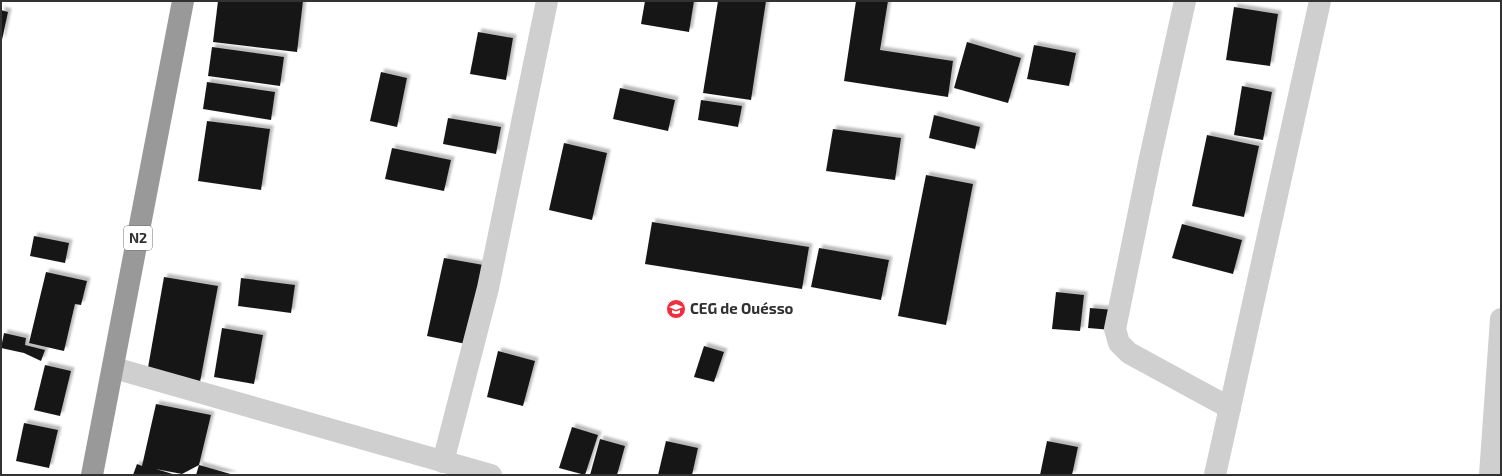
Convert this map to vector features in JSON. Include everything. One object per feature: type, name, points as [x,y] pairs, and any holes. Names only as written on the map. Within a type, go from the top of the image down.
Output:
[{"type":"highway","name":"N2","points":[[92,475],[114,368],[183,1]]},
{"type":"street","points":[[443,462],[488,288],[547,1]]},
{"type":"street","points":[[1185,1],[1150,158],[1115,329],[1119,343],[1129,353],[1230,408]]},
{"type":"street","points":[[1215,475],[1320,1]]},
{"type":"street","points":[[1490,475],[1501,319]]},
{"type":"street","points":[[114,368],[491,475]]},
{"type":"building","points":[[218,1],[303,1],[297,52],[213,42]]},
{"type":"building","points":[[645,1],[694,1],[689,32],[641,24]]},
{"type":"building","points":[[718,1],[766,1],[751,100],[703,93]]},
{"type":"building","points":[[856,1],[888,1],[880,50],[953,61],[948,97],[844,81]]},
{"type":"building","points":[[1234,7],[1278,14],[1270,66],[1226,60]]},
{"type":"building","points":[[1,10],[8,12],[2,40],[1,40]]},
{"type":"building","points":[[478,32],[513,38],[506,80],[470,74]]},
{"type":"building","points":[[967,42],[1021,58],[1008,103],[954,88]]},
{"type":"building","points":[[1034,45],[1076,53],[1069,86],[1027,79]]},
{"type":"building","points":[[212,47],[284,57],[280,86],[208,76]]},
{"type":"building","points":[[381,72],[407,78],[397,127],[370,121]]},
{"type":"building","points":[[207,82],[275,92],[271,120],[203,109]]},
{"type":"building","points":[[1242,86],[1272,92],[1263,140],[1234,135]]},
{"type":"building","points":[[620,88],[675,100],[668,131],[613,119]]},
{"type":"building","points":[[701,100],[742,106],[738,127],[698,120]]},
{"type":"building","points":[[934,115],[980,127],[975,149],[929,138]]},
{"type":"building","points":[[448,118],[501,127],[496,154],[443,144]]},
{"type":"building","points":[[207,121],[270,129],[261,190],[198,181]]},
{"type":"building","points":[[833,129],[901,138],[895,180],[826,171]]},
{"type":"building","points":[[1207,135],[1259,146],[1244,217],[1192,206]]},
{"type":"building","points":[[564,143],[607,153],[592,220],[549,210]]},
{"type":"building","points":[[392,148],[451,160],[444,191],[385,179]]},
{"type":"building","points":[[926,175],[973,184],[946,325],[898,316]]},
{"type":"building","points":[[652,222],[809,247],[802,289],[645,264]]},
{"type":"building","points":[[1182,224],[1242,240],[1233,274],[1172,258]]},
{"type":"building","points":[[34,236],[69,243],[65,263],[30,256]]},
{"type":"building","points":[[819,248],[889,260],[881,300],[811,287]]},
{"type":"building","points":[[444,258],[489,266],[471,345],[427,336]]},
{"type":"building","points":[[46,272],[87,281],[81,305],[75,304],[64,351],[29,343]]},
{"type":"building","points":[[164,277],[218,286],[200,382],[147,373]]},
{"type":"building","points":[[241,278],[295,285],[291,313],[238,306]]},
{"type":"building","points":[[1056,292],[1084,295],[1080,331],[1052,329]]},
{"type":"building","points":[[1090,308],[1114,310],[1112,330],[1088,328]]},
{"type":"building","points":[[222,328],[263,335],[254,384],[214,377]]},
{"type":"building","points":[[4,333],[26,338],[25,345],[45,350],[41,361],[24,353],[1,348]]},
{"type":"building","points":[[704,346],[724,352],[714,382],[694,377]]},
{"type":"building","points":[[498,351],[535,361],[523,406],[487,397]]},
{"type":"building","points":[[45,365],[71,371],[60,416],[34,410]]},
{"type":"building","points":[[156,404],[211,415],[199,465],[182,474],[156,469],[176,475],[133,475],[137,464],[142,466]]},
{"type":"building","points":[[24,423],[58,430],[49,468],[16,461]]},
{"type":"building","points":[[572,427],[598,435],[585,475],[559,468]]},
{"type":"building","points":[[600,439],[625,446],[617,475],[590,475]]},
{"type":"building","points":[[666,441],[698,448],[692,475],[658,475]]},
{"type":"building","points":[[1047,441],[1078,447],[1072,475],[1040,475]]},
{"type":"building","points":[[199,465],[234,475],[196,475]]},
{"type":"place","name":"CEG de Ouésso","points":[[676,309]]}]
